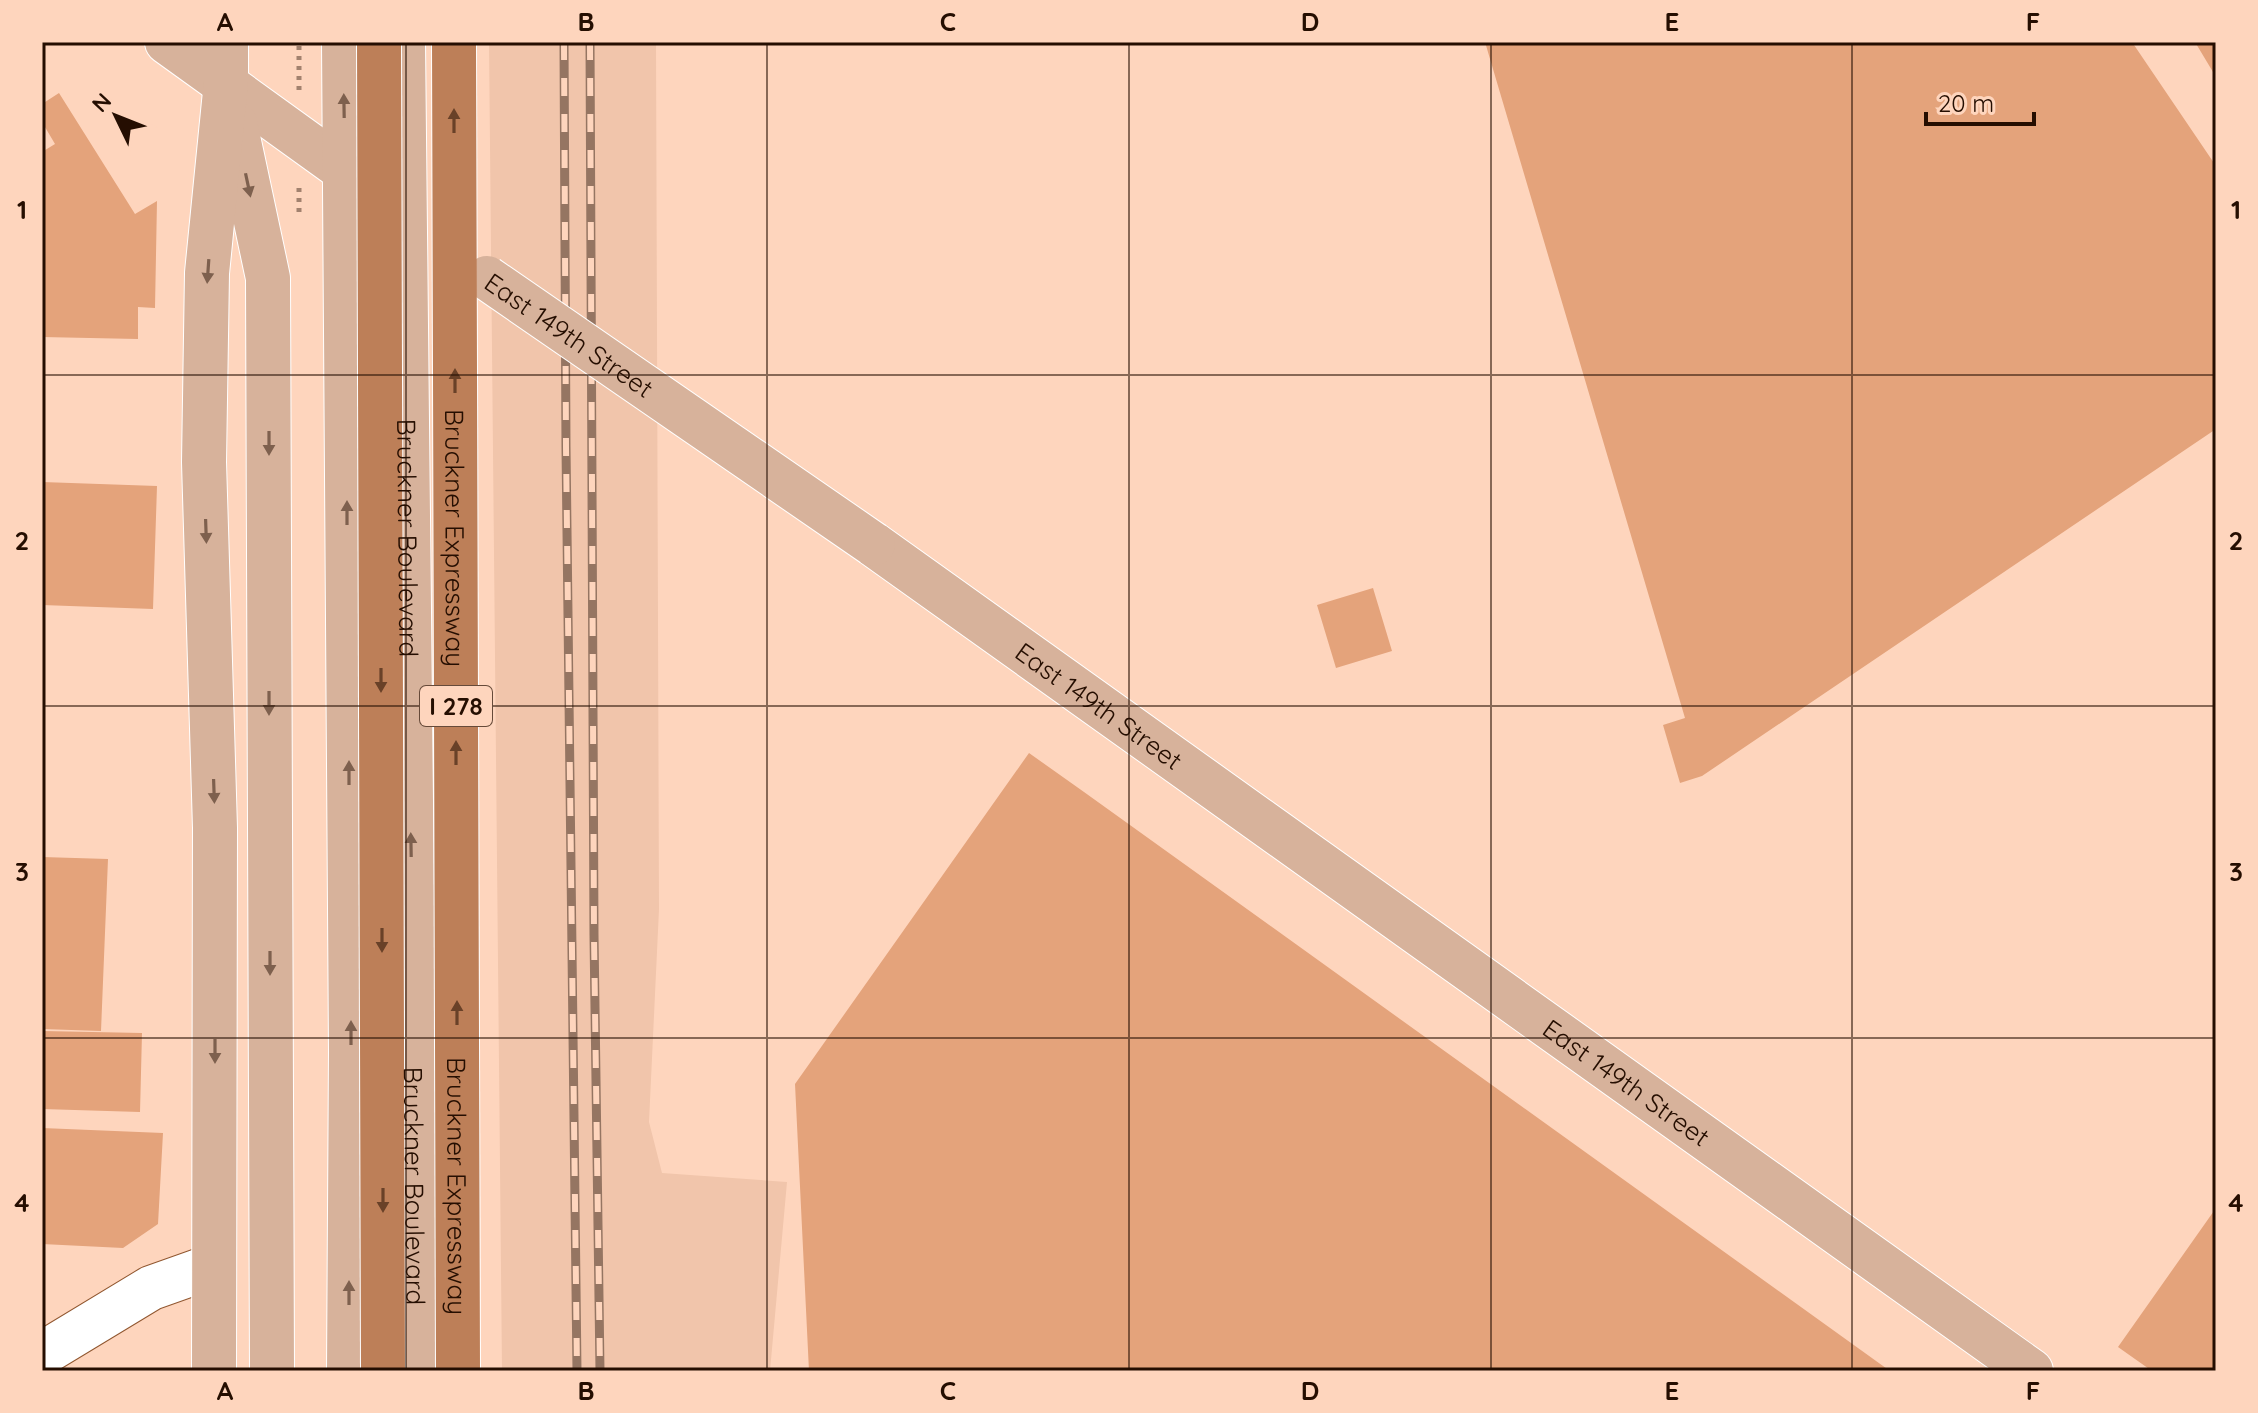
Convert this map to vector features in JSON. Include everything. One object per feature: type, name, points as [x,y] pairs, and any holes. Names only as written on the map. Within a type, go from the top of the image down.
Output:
[{"type":"highway","points":[[379,42],[383,1371]]},
{"type":"highway","name":"Bruckner Expressway","points":[[454,42],[458,1371]]},
{"type":"main road","name":"East 149th Street","points":[[167,42],[226,62],[345,170],[487,278],[873,544],[2031,1371]]},
{"type":"main road","points":[[344,42],[351,1052],[349,1371]]},
{"type":"main road","name":"Bruckner Boulevard","points":[[403,42],[417,1371]]},
{"type":"main road","points":[[214,1371],[215,828],[204,462],[207,273],[226,62]]},
{"type":"main road","points":[[226,62],[268,278],[272,1371]]},
{"type":"street","points":[[42,1354],[151,1288],[213,1266]]},
{"type":"path","points":[[299,42],[299,52]]},
{"type":"shaded area","points":[[489,42],[656,42],[659,909],[649,1122],[662,1173],[787,1182],[770,1371],[502,1371]]},
{"type":"building","points":[[1485,42],[2132,42],[2216,166],[2216,429],[1702,776],[1680,783],[1663,725],[1685,718]]},
{"type":"building","points":[[2195,42],[2216,42],[2216,77]]},
{"type":"building","points":[[59,93],[135,214],[157,201],[155,308],[138,307],[138,339],[42,337],[42,152],[55,144],[42,122],[42,104]]},
{"type":"building","points":[[42,482],[157,486],[153,609],[42,605]]},
{"type":"building","points":[[1373,588],[1392,651],[1336,668],[1317,605]]},
{"type":"building","points":[[1029,753],[1890,1371],[809,1371],[795,1084]]},
{"type":"building","points":[[42,857],[108,859],[101,1031],[42,1029]]},
{"type":"building","points":[[42,1031],[142,1033],[140,1112],[42,1109]]},
{"type":"building","points":[[42,1128],[163,1133],[158,1224],[123,1248],[42,1244]]},
{"type":"building","points":[[2216,1208],[2216,1371],[2152,1371],[2118,1347]]},
{"type":"railway","points":[[564,42],[577,1371]]},
{"type":"railway","points":[[590,42],[594,935],[600,1371]]}]
